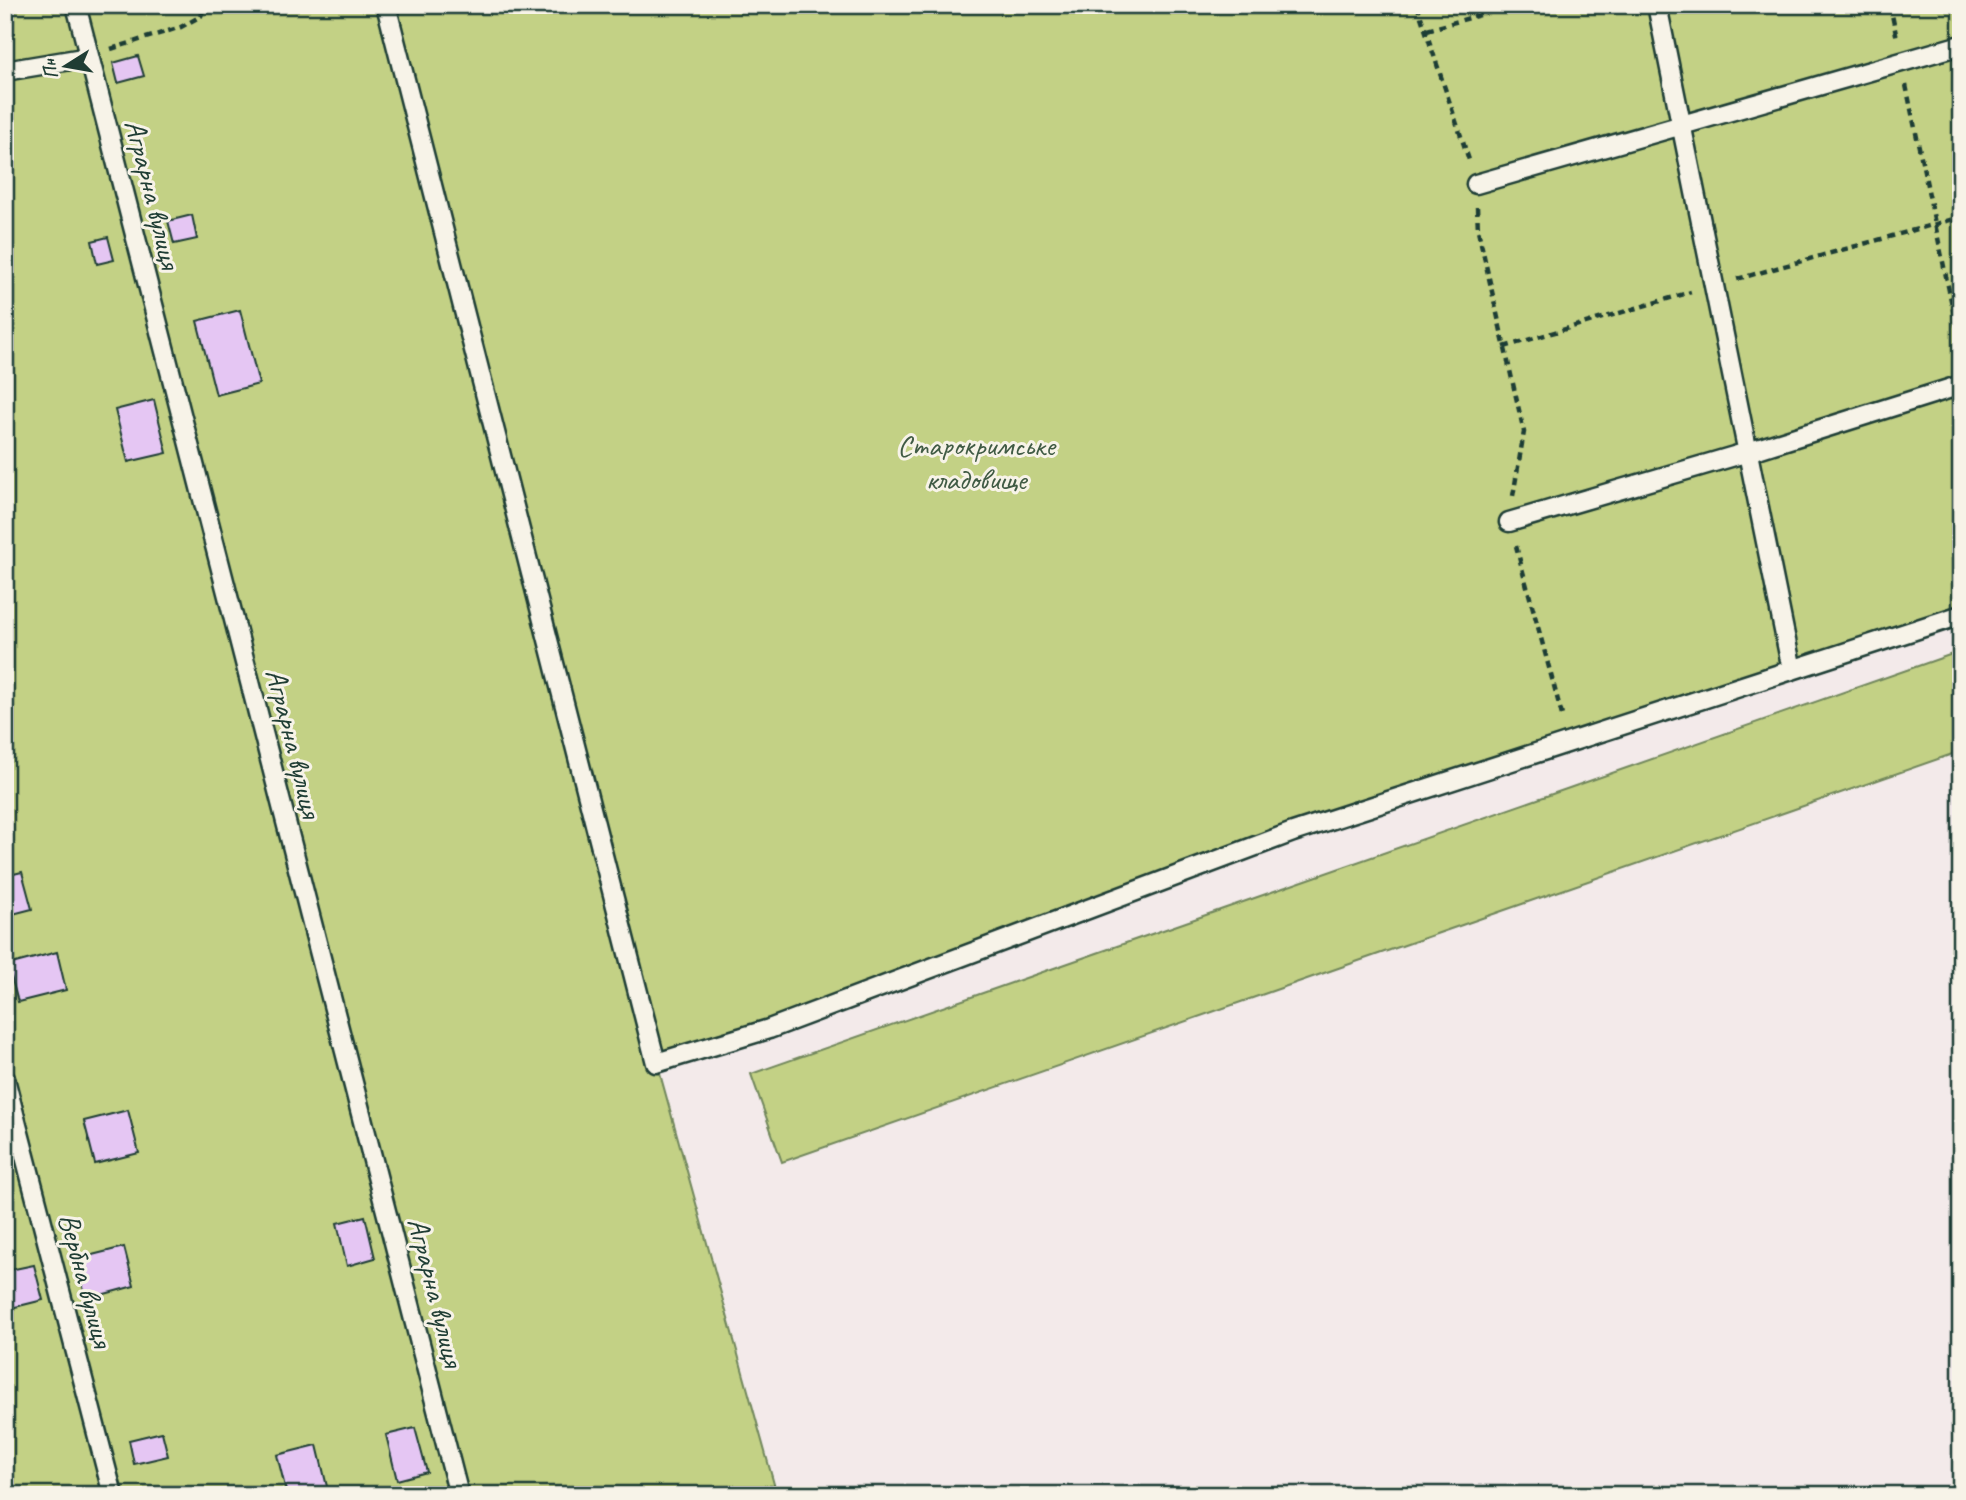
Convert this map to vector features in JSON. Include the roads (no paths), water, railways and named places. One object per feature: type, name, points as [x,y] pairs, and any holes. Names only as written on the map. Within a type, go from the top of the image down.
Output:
[{"type":"lane","name":"Аграрна вулиця","points":[[76,5],[459,1495]]},
{"type":"lane","points":[[387,5],[656,1063],[769,1030],[1293,832],[1961,615]]},
{"type":"lane","points":[[1657,5],[1792,670]]},
{"type":"lane","points":[[1476,184],[1961,45]]},
{"type":"lane","points":[[5,71],[89,57]]},
{"type":"lane","points":[[1509,522],[1748,453],[1961,385]]},
{"type":"lane","name":"Вербна вулиця","points":[[5,1079],[113,1495]]},
{"type":"park label","name":"Старокримське кладовище","points":[[976,462]]}]
